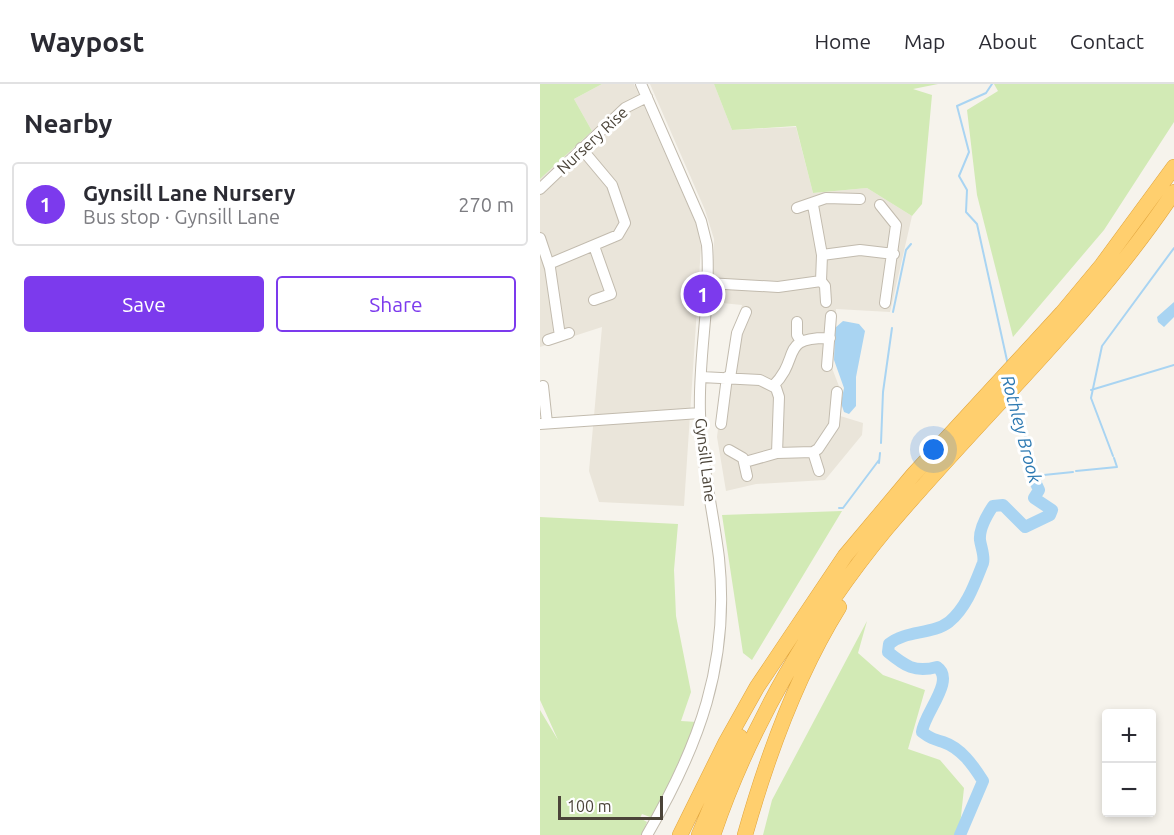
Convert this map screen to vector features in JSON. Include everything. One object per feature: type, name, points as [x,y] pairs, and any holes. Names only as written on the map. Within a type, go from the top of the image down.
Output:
[{"type":"highway","points":[[1140,215],[1174,159]]},
{"type":"highway","points":[[680,835],[724,744],[757,687],[846,556],[931,466],[995,387],[1102,265],[1174,167]]},
{"type":"highway","points":[[931,466],[1004,400],[1021,381],[1123,263],[1174,192]]},
{"type":"highway","points":[[745,835],[770,756],[798,687],[837,610],[913,497],[919,479]]},
{"type":"highway","points":[[713,835],[763,722],[807,639],[864,558],[913,497]]},
{"type":"highway","points":[[699,835],[727,763],[789,640]]},
{"type":"street","name":"Nursery Rise","points":[[540,189],[645,88]]},
{"type":"street","name":"Gynsill Lane","points":[[645,88],[705,234],[707,283],[700,413],[719,560],[720,635],[712,685],[698,735],[647,835]]},
{"type":"street","points":[[549,264],[618,235],[625,223],[612,185],[581,148]]},
{"type":"street","points":[[797,208],[817,202],[860,199]]},
{"type":"street","points":[[817,202],[822,255],[821,281],[825,286],[825,302]]},
{"type":"street","points":[[880,205],[896,225],[894,254],[885,303]]},
{"type":"street","points":[[540,238],[549,264],[564,334],[548,340]]},
{"type":"street","points":[[594,246],[611,294],[594,300]]},
{"type":"street","points":[[822,255],[860,250],[894,254]]},
{"type":"street","points":[[707,283],[778,287],[821,281]]},
{"type":"street","points":[[721,424],[737,333],[746,312]]},
{"type":"street","points":[[828,366],[831,316]]},
{"type":"street","points":[[797,322],[797,335],[800,340]]},
{"type":"street","points":[[773,386],[784,375],[796,344],[800,340]]},
{"type":"street","points":[[800,340],[830,343]]},
{"type":"street","points":[[701,377],[760,380],[773,386],[779,397],[777,453]]},
{"type":"street","points":[[543,386],[544,423],[700,413]]},
{"type":"street","points":[[747,476],[737,455],[777,453],[816,462],[834,426],[837,392]]},
{"type":"shaded area","points":[[602,84],[634,84],[697,226],[701,247],[684,506],[599,502],[589,471],[602,327],[540,347],[540,179],[592,131],[574,99]]},
{"type":"shaded area","points":[[650,84],[714,84],[732,130],[796,127],[813,193],[867,188],[912,216],[890,312],[836,309],[832,368],[840,389],[837,415],[863,423],[862,435],[825,480],[756,484],[726,491],[717,437],[725,372],[742,305],[712,302],[714,239],[705,210]]},
{"type":"green space","points":[[540,84],[602,84],[574,99],[592,131],[540,179]]},
{"type":"green space","points":[[714,84],[938,84],[913,89],[932,95],[922,204],[912,216],[867,188],[813,193],[796,126],[732,130]]},
{"type":"green space","points":[[994,84],[1174,84],[1174,122],[1104,230],[1013,337],[977,195],[967,110],[998,91]]},
{"type":"green space","points":[[842,511],[752,660],[743,653],[722,515]]},
{"type":"green space","points":[[540,517],[678,524],[674,570],[676,616],[691,692],[681,721],[697,722],[655,814],[650,817],[642,814],[640,818],[647,822],[642,835],[540,835],[540,710],[558,740],[540,700]]},
{"type":"green space","points":[[867,621],[858,653],[883,675],[925,690],[908,749],[940,760],[964,788],[959,835],[763,835],[772,800]]},
{"type":"water","points":[[1174,302],[1174,317],[1164,327],[1158,322],[1157,317]]},
{"type":"water","points":[[843,321],[859,324],[865,331],[856,377],[856,406],[849,414],[844,412],[841,403],[844,388],[834,360],[835,328]]},
{"type":"waterway","name":"Rothley Brook","points":[[992,84],[986,93],[957,106],[969,152],[959,176],[967,190],[966,212],[977,224],[1008,365]]},
{"type":"waterway","points":[[893,312],[906,250],[911,244]]},
{"type":"waterway","points":[[1113,456],[1091,398],[1102,346],[1174,248]]},
{"type":"waterway","points":[[881,443],[883,392],[892,328]]},
{"type":"waterway","points":[[1091,390],[1174,365]]},
{"type":"waterway","name":"Rothley Brook","points":[[1013,397],[1017,423],[1027,439],[1033,477]]},
{"type":"waterway","points":[[879,463],[880,453]]},
{"type":"waterway","points":[[1076,471],[1117,467],[1114,458]]},
{"type":"waterway","points":[[839,508],[843,508],[879,460]]},
{"type":"waterway","points":[[1034,476],[1073,472]]},
{"type":"waterway","name":"Rothley Brook","points":[[960,835],[983,781],[961,753],[922,732],[941,688],[942,673],[937,667],[916,669],[905,664],[888,652],[889,644],[903,636],[942,626],[961,609],[983,563],[981,531],[993,506],[1003,505],[1025,527],[1050,515],[1052,510],[1034,498],[1039,490],[1033,477]]},
{"type":"place","name":"Gynsill Lane Nursery","points":[[703,294]]}]
